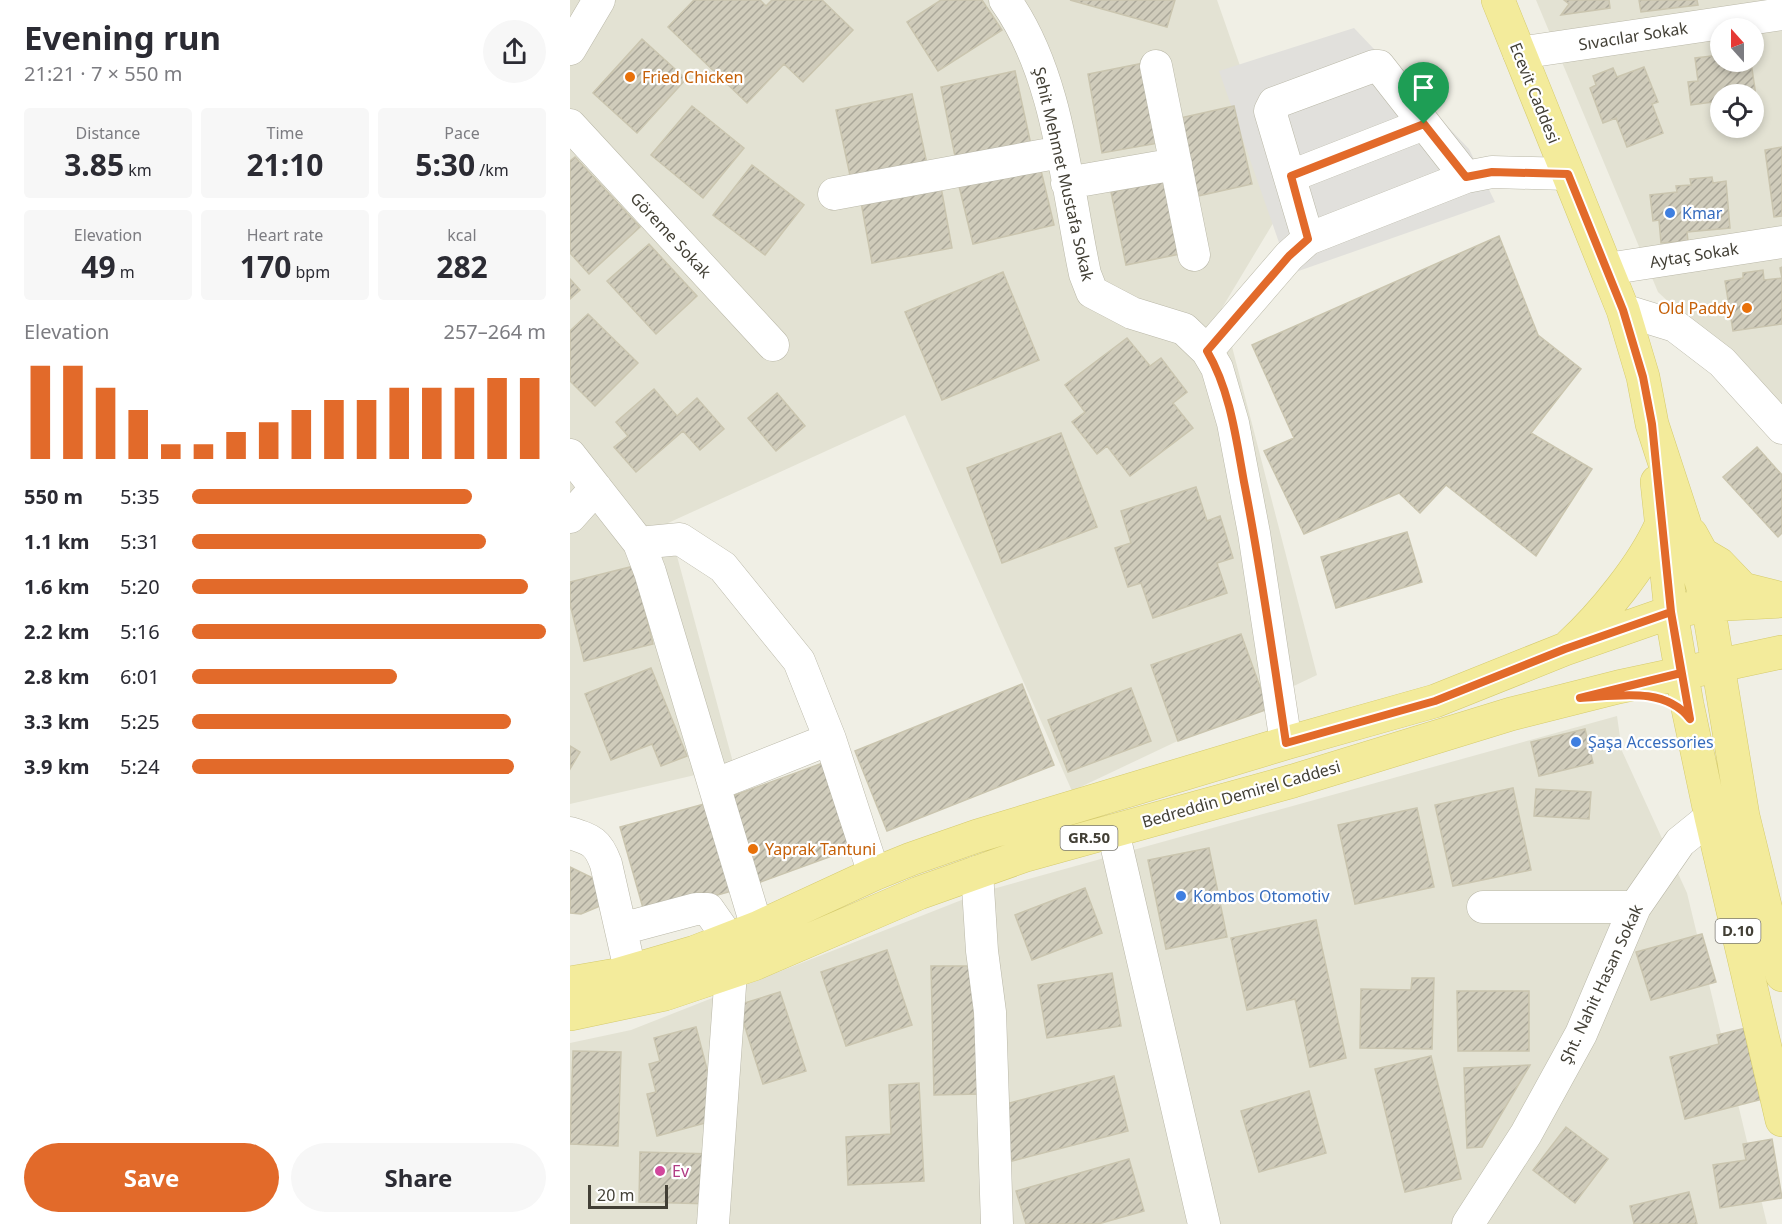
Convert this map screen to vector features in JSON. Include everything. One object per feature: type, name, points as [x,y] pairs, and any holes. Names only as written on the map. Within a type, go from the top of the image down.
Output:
[{"type":"main road","name":"Ecevit Caddesi","points":[[1498,0],[1623,310],[1643,377],[1673,524],[1708,605]]},
{"type":"main road","name":"Ecevit Caddesi","points":[[1671,612],[1673,524]]},
{"type":"main road","points":[[1565,649],[1590,625],[1654,542],[1673,524],[1702,554],[1719,564],[1743,589],[1782,599]]},
{"type":"main road","points":[[1671,612],[1708,605],[1782,599]]},
{"type":"main road","name":"D.10","points":[[1708,605],[1743,816],[1782,975]]},
{"type":"main road","name":"D.10","points":[[1671,612],[1681,673],[1711,817],[1782,1120]]},
{"type":"main road","name":"GR.50","points":[[1565,649],[1671,612]]},
{"type":"main road","name":"Bedreddin Demirel Caddesi","points":[[570,983],[630,970],[695,952],[874,874],[977,836],[1286,743],[1435,701],[1565,649]]},
{"type":"main road","name":"Bedreddin Demirel Caddesi","points":[[570,1014],[665,994],[754,964],[919,893],[1026,855],[1293,781],[1500,717],[1681,673],[1782,653]]},
{"type":"main road","points":[[1726,709],[1730,689],[1738,677],[1758,661],[1782,653]]},
{"type":"main road","points":[[1580,698],[1637,695],[1653,697],[1672,702],[1690,719]]},
{"type":"street","points":[[570,49],[599,0]]},
{"type":"street","name":"Şehit Mehmet Mustafa Sokak","points":[[1005,0],[1030,40],[1044,79],[1085,274],[1092,292],[1132,313],[1184,329],[1207,351],[1217,368],[1233,423],[1254,533],[1286,743]]},
{"type":"street","name":"Sıvacılar Sokak","points":[[1519,53],[1782,14]]},
{"type":"street","points":[[1156,66],[1194,255]]},
{"type":"street","points":[[1308,239],[1270,111],[1274,103],[1378,66],[1466,177]]},
{"type":"street","points":[[1291,176],[1424,124]]},
{"type":"street","name":"Göreme Sokak","points":[[570,125],[773,345]]},
{"type":"street","points":[[834,194],[1061,152]]},
{"type":"street","points":[[1067,183],[1176,164]]},
{"type":"street","points":[[1207,351],[1289,256],[1308,239],[1466,177],[1492,172],[1568,174]]},
{"type":"street","name":"Aytaç Sokak","points":[[1607,269],[1782,242]]},
{"type":"street","points":[[1623,310],[1675,326],[1722,362],[1782,428]]},
{"type":"street","points":[[570,455],[639,543],[650,572],[714,785],[743,933]]},
{"type":"street","points":[[570,517],[596,488]]},
{"type":"street","points":[[639,543],[680,538],[723,567],[799,661],[830,739],[874,874]]},
{"type":"street","points":[[714,785],[830,739]]},
{"type":"street","name":"Şht. Nahit Hasan Sokak","points":[[1468,1224],[1526,1134],[1581,1034],[1635,907],[1680,842],[1711,817]]},
{"type":"street","points":[[1113,831],[1204,1224]]},
{"type":"street","points":[[570,833],[593,841],[601,850],[630,970]]},
{"type":"street","points":[[977,872],[982,951],[990,1012],[997,1224]]},
{"type":"street","points":[[1483,907],[1635,907]]},
{"type":"street","points":[[621,928],[696,909],[708,909],[743,933]]},
{"type":"street","points":[[713,1224],[731,972]]},
{"type":"shaded area","points":[[570,0],[1217,0],[1287,200],[1222,308],[1317,675],[1072,791],[905,415],[668,523],[734,766],[570,804]]},
{"type":"shaded area","points":[[1536,0],[1782,0],[1782,409],[1658,292]]},
{"type":"shaded area","points":[[1354,28],[1469,149],[1495,202],[1290,274],[1219,71]]},
{"type":"shaded area","points":[[1617,716],[1622,751],[1687,893],[1767,1224],[570,1224],[570,1043],[631,1030],[982,892]]},
{"type":"building","points":[[694,0],[760,0],[766,6],[772,0],[822,0],[853,30],[803,82],[784,64],[747,103],[668,27]]},
{"type":"building","points":[[941,0],[982,0],[1002,30],[938,71],[907,22]]},
{"type":"building","points":[[1070,0],[1175,0],[1167,27]]},
{"type":"building","points":[[1564,0],[1609,0],[1610,8],[1561,15],[1569,4]]},
{"type":"building","points":[[1639,0],[1697,0],[1698,5],[1641,12]]},
{"type":"building","points":[[642,39],[686,79],[637,133],[593,93]]},
{"type":"building","points":[[1710,56],[1710,72],[1752,72],[1754,84],[1710,84],[1710,102],[1691,105],[1688,82],[1698,81],[1695,58]]},
{"type":"building","points":[[1144,63],[1159,143],[1102,153],[1088,74]]},
{"type":"building","points":[[1644,67],[1658,102],[1652,104],[1663,133],[1627,147],[1616,118],[1603,123],[1590,88],[1596,85],[1593,76],[1613,68],[1617,77]]},
{"type":"building","points":[[1015,71],[1031,145],[956,161],[941,87]]},
{"type":"building","points":[[912,94],[927,164],[851,180],[836,110]]},
{"type":"building","points":[[692,106],[744,148],[703,198],[651,155]]},
{"type":"building","points":[[1234,106],[1252,184],[1198,196],[1180,118]]},
{"type":"building","points":[[1782,147],[1782,216],[1774,217],[1765,150]]},
{"type":"building","points":[[575,157],[640,227],[589,274],[570,253],[570,161]]},
{"type":"building","points":[[1039,162],[1054,225],[973,244],[958,182]]},
{"type":"building","points":[[752,165],[804,205],[765,255],[713,215]]},
{"type":"building","points":[[1712,177],[1713,183],[1726,181],[1730,228],[1687,232],[1688,241],[1661,243],[1659,220],[1653,221],[1650,195],[1677,192],[1676,186],[1691,185],[1690,179]]},
{"type":"building","points":[[1169,180],[1185,253],[1126,265],[1111,192]]},
{"type":"building","points":[[941,187],[952,248],[872,263],[861,202]]},
{"type":"building","points":[[1499,236],[1538,335],[1581,369],[1531,433],[1592,469],[1536,556],[1446,485],[1420,513],[1399,493],[1304,534],[1264,451],[1294,438],[1252,345]]},
{"type":"building","points":[[649,244],[697,296],[656,334],[607,281]]},
{"type":"building","points":[[1763,270],[1764,280],[1782,278],[1782,324],[1733,331],[1725,281],[1743,278],[1743,273]]},
{"type":"building","points":[[1003,272],[1039,360],[942,400],[905,312]]},
{"type":"building","points":[[570,279],[580,290],[570,299]]},
{"type":"building","points":[[588,314],[638,363],[595,406],[570,381],[570,331]]},
{"type":"building","points":[[1127,338],[1150,366],[1161,358],[1187,392],[1173,403],[1193,428],[1130,476],[1107,446],[1097,454],[1072,422],[1085,412],[1065,385]]},
{"type":"building","points":[[654,389],[677,416],[697,398],[724,429],[700,450],[683,431],[636,472],[614,447],[628,436],[616,422]]},
{"type":"building","points":[[777,393],[805,426],[776,451],[748,418]]},
{"type":"building","points":[[1061,433],[1097,527],[1002,563],[967,468]]},
{"type":"building","points":[[1757,447],[1782,475],[1782,533],[1778,537],[1723,477]]},
{"type":"building","points":[[1196,487],[1207,521],[1220,516],[1233,558],[1217,563],[1227,593],[1153,618],[1141,583],[1128,587],[1115,548],[1131,543],[1121,511]]},
{"type":"building","points":[[1407,532],[1422,582],[1336,608],[1321,557]]},
{"type":"building","points":[[634,566],[653,644],[584,661],[570,604],[570,582]]},
{"type":"building","points":[[1241,634],[1268,709],[1178,741],[1151,665]]},
{"type":"building","points":[[651,668],[687,756],[661,766],[652,744],[611,760],[585,694]]},
{"type":"building","points":[[1022,684],[1054,765],[887,831],[855,751]]},
{"type":"building","points":[[1131,688],[1151,741],[1068,772],[1048,720]]},
{"type":"building","points":[[1585,729],[1593,763],[1539,776],[1531,742]]},
{"type":"building","points":[[570,746],[580,752],[570,769]]},
{"type":"building","points":[[831,760],[862,845],[758,883],[727,798]]},
{"type":"building","points":[[1513,788],[1531,870],[1453,886],[1435,805]]},
{"type":"building","points":[[1536,789],[1591,792],[1589,819],[1534,816]]},
{"type":"building","points":[[708,803],[732,891],[645,915],[620,827]]},
{"type":"building","points":[[1417,808],[1434,887],[1355,904],[1338,825]]},
{"type":"building","points":[[1209,848],[1227,937],[1166,949],[1148,860]]},
{"type":"building","points":[[570,867],[597,880],[607,903],[581,914],[570,913]]},
{"type":"building","points":[[1085,888],[1102,933],[1032,960],[1015,915]]},
{"type":"building","points":[[1316,920],[1346,1058],[1310,1067],[1295,999],[1247,1010],[1231,938]]},
{"type":"building","points":[[1702,934],[1716,982],[1651,1000],[1636,952]]},
{"type":"building","points":[[887,950],[912,1025],[846,1046],[821,972]]},
{"type":"building","points":[[931,966],[976,966],[979,1094],[934,1095]]},
{"type":"building","points":[[1112,973],[1121,1026],[1047,1038],[1038,985]]},
{"type":"building","points":[[1412,978],[1434,978],[1432,1049],[1360,1048],[1361,989],[1411,990]]},
{"type":"building","points":[[1457,991],[1529,991],[1529,1051],[1458,1051]]},
{"type":"building","points":[[780,992],[806,1071],[763,1084],[738,1005]]},
{"type":"building","points":[[696,1027],[720,1119],[657,1136],[647,1094],[656,1092],[649,1064],[660,1061],[654,1038]]},
{"type":"building","points":[[1746,1028],[1763,1099],[1685,1119],[1670,1057],[1719,1044],[1717,1035]]},
{"type":"building","points":[[573,1051],[621,1052],[618,1146],[570,1144]]},
{"type":"building","points":[[1431,1056],[1461,1179],[1405,1192],[1375,1069]]},
{"type":"building","points":[[1530,1065],[1482,1147],[1467,1148],[1464,1068]]},
{"type":"building","points":[[1114,1076],[1128,1131],[1012,1161],[998,1106]]},
{"type":"building","points":[[919,1083],[924,1181],[848,1185],[846,1137],[891,1134],[889,1085]]},
{"type":"building","points":[[1309,1091],[1326,1153],[1259,1172],[1241,1111]]},
{"type":"building","points":[[1566,1127],[1608,1159],[1575,1203],[1533,1170]]},
{"type":"building","points":[[1772,1139],[1782,1198],[1720,1208],[1713,1165],[1746,1160],[1743,1144]]},
{"type":"building","points":[[640,1152],[714,1154],[713,1204],[639,1202]]},
{"type":"building","points":[[1129,1159],[1144,1211],[1098,1224],[1026,1224],[1016,1191]]},
{"type":"building","points":[[1689,1192],[1697,1224],[1634,1224],[1630,1206]]},
{"type":"place","name":"Fried Chicken","points":[[630,77]]},
{"type":"place","name":"Kmar","points":[[1670,213]]},
{"type":"place","name":"Old Paddy","points":[[1747,308]]},
{"type":"place","name":"Şaşa Accessories","points":[[1576,742]]},
{"type":"place","name":"Yaprak Tantuni","points":[[753,849]]},
{"type":"place","name":"Kombos Otomotiv","points":[[1181,896]]},
{"type":"place","name":"Ev","points":[[660,1171]]},
{"type":"route","points":[[1424,124],[1291,176],[1308,239],[1289,256],[1207,351],[1217,368],[1233,423],[1254,533],[1286,743],[1435,701],[1565,649],[1671,612],[1681,673],[1690,719],[1672,702],[1653,697],[1637,695],[1580,698],[1681,673],[1664,554],[1652,424],[1643,377],[1623,310],[1568,174],[1517,171],[1492,172],[1466,177],[1424,124]]}]
